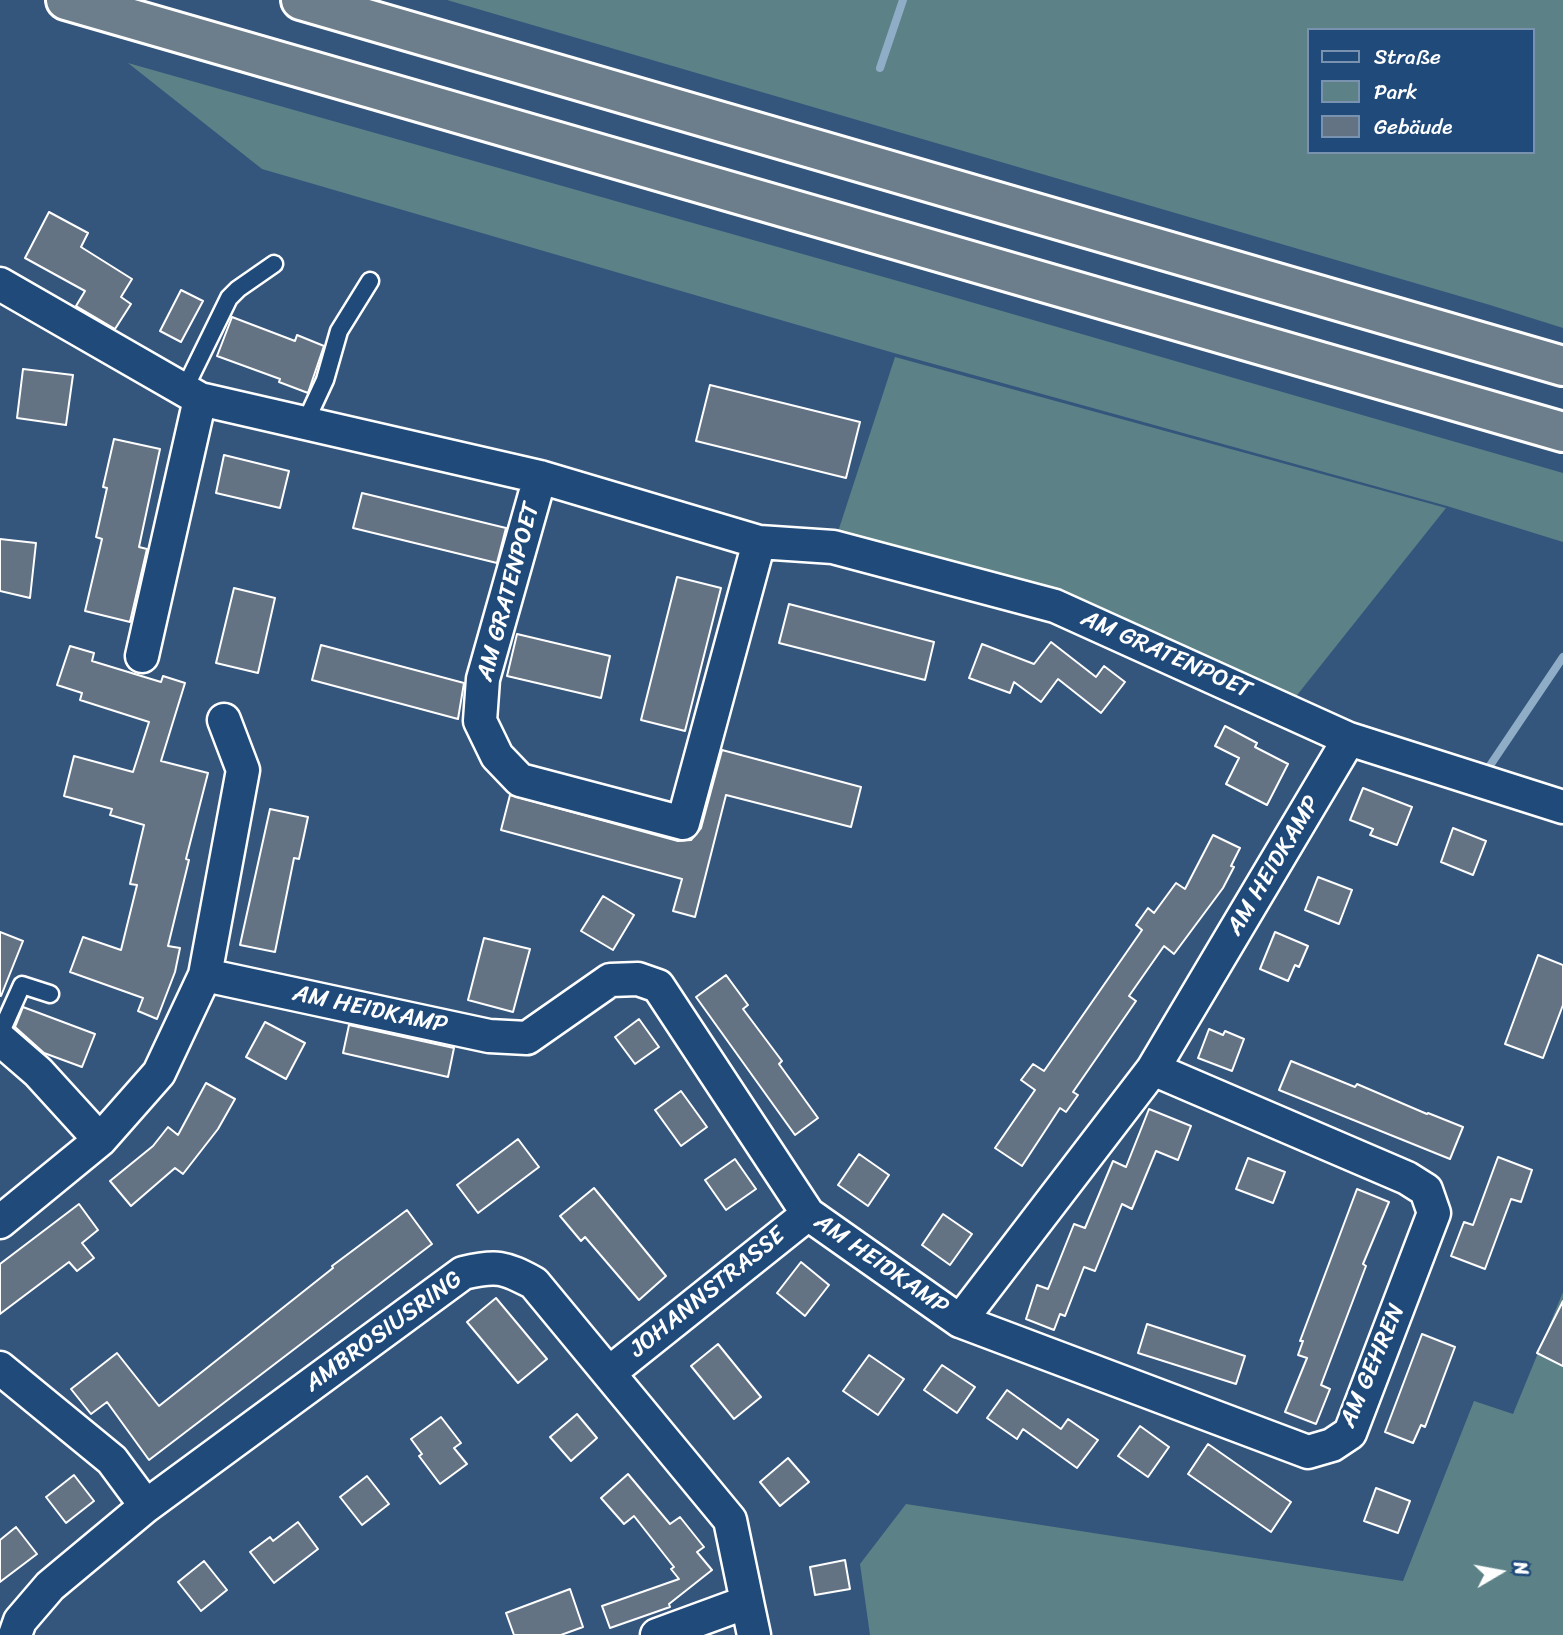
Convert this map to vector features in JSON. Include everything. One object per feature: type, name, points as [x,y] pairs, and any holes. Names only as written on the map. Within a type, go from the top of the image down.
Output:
[{"type":"highway","points":[[66,0],[1563,432]]},
{"type":"highway","points":[[301,0],[1563,366]]},
{"type":"street","name":"AM GRATENPOET","points":[[0,284],[192,395],[540,477],[759,542],[833,547],[1055,606],[1349,739],[1563,807]]},
{"type":"street","points":[[142,656],[192,395]]},
{"type":"street","name":"AM GRATENPOET","points":[[540,477],[483,679],[480,721],[497,756],[520,780],[683,823],[759,542]]},
{"type":"street","points":[[0,1222],[100,1140],[159,1073],[205,975],[243,770],[224,720]]},
{"type":"street","name":"AM HEIDKAMP","points":[[205,975],[489,1036],[527,1038],[610,980],[638,979],[658,986],[808,1214],[960,1321],[1153,1069],[1349,739]]},
{"type":"street","points":[[0,1036],[38,1072],[100,1140]]},
{"type":"street","name":"AM GEHREN","points":[[960,1321],[1308,1452],[1332,1445],[1350,1433],[1434,1213],[1426,1190],[1407,1178],[1153,1069]]},
{"type":"street","name":"JOHANNSTRASSE","points":[[609,1373],[808,1214]]},
{"type":"street","name":"AMBROSIUSRING","points":[[15,1635],[20,1621],[50,1586],[146,1506],[463,1273],[485,1268],[507,1268],[534,1283],[730,1520],[754,1635]]},
{"type":"street","points":[[0,1368],[112,1460],[146,1506]]},
{"type":"street","points":[[657,1635],[747,1602]]},
{"type":"lane","points":[[192,395],[229,298],[274,264]]},
{"type":"lane","points":[[305,423],[325,380],[339,331],[370,281]]},
{"type":"lane","points":[[0,1036],[22,985],[50,994]]},
{"type":"green space","points":[[447,0],[1563,0],[1563,328],[1490,305]]},
{"type":"green space","points":[[128,63],[1563,473],[1563,542],[1447,506],[894,353],[262,169]]},
{"type":"green space","points":[[895,357],[1446,508],[1286,709],[1055,606],[833,547]]},
{"type":"green space","points":[[1563,1292],[1563,1635],[870,1635],[860,1564],[906,1504],[1403,1581],[1474,1401],[1513,1414]]},
{"type":"building","points":[[49,212],[88,233],[81,247],[132,279],[121,297],[131,304],[115,329],[76,306],[85,291],[25,258]]},
{"type":"building","points":[[181,290],[203,301],[181,342],[160,331]]},
{"type":"building","points":[[232,317],[295,341],[297,335],[324,346],[308,393],[279,382],[280,379],[217,356]]},
{"type":"building","points":[[23,369],[73,375],[66,425],[17,418]]},
{"type":"building","points":[[710,385],[860,422],[846,478],[696,441]]},
{"type":"building","points":[[114,439],[160,449],[139,547],[147,549],[130,622],[85,611],[102,539],[96,537],[107,488],[103,487]]},
{"type":"building","points":[[224,455],[289,471],[280,508],[216,493]]},
{"type":"building","points":[[362,493],[506,528],[497,563],[353,528]]},
{"type":"building","points":[[0,539],[36,543],[30,598],[0,591]]},
{"type":"building","points":[[677,577],[721,588],[685,731],[641,720]]},
{"type":"building","points":[[234,588],[275,598],[258,673],[216,663]]},
{"type":"building","points":[[789,604],[934,642],[925,680],[779,643]]},
{"type":"building","points":[[517,634],[610,656],[601,698],[507,676]]},
{"type":"building","points":[[1051,642],[1096,677],[1104,666],[1125,682],[1101,713],[1058,679],[1041,702],[1014,682],[1010,693],[969,678],[982,644],[1034,664]]},
{"type":"building","points":[[321,645],[464,683],[458,719],[312,680]]},
{"type":"building","points":[[70,646],[94,653],[92,661],[161,682],[163,676],[185,683],[161,761],[208,773],[168,946],[180,948],[175,972],[157,1019],[138,1011],[143,998],[70,972],[83,937],[121,950],[137,885],[130,884],[144,825],[110,815],[112,809],[64,796],[74,756],[133,772],[149,722],[80,700],[82,693],[57,685]]},
{"type":"building","points":[[1225,726],[1257,743],[1255,747],[1288,764],[1267,805],[1226,784],[1239,758],[1215,746]]},
{"type":"building","points":[[722,750],[861,787],[851,827],[726,795],[695,917],[673,911],[682,879],[501,830],[510,795],[678,841],[691,840],[701,828]]},
{"type":"building","points":[[1363,788],[1412,807],[1397,845],[1370,835],[1373,829],[1350,820]]},
{"type":"building","points":[[270,809],[308,817],[299,859],[294,858],[275,952],[240,945]]},
{"type":"building","points":[[1453,828],[1486,841],[1473,875],[1441,862]]},
{"type":"building","points":[[1213,835],[1240,848],[1223,888],[1174,954],[1164,946],[1129,996],[1136,1001],[1073,1092],[1078,1095],[1066,1112],[1060,1108],[1022,1166],[995,1148],[1035,1090],[1021,1080],[1033,1064],[1044,1071],[1142,930],[1136,925],[1148,908],[1154,913],[1176,883],[1185,889]]},
{"type":"building","points":[[1318,877],[1352,890],[1339,924],[1305,910]]},
{"type":"building","points":[[603,896],[634,915],[613,950],[581,931]]},
{"type":"building","points":[[0,932],[23,941],[1,996],[0,996]]},
{"type":"building","points":[[1275,932],[1308,946],[1299,967],[1295,965],[1288,981],[1260,969]]},
{"type":"building","points":[[484,938],[530,949],[513,1012],[468,1000]]},
{"type":"building","points":[[1538,955],[1563,965],[1563,1005],[1543,1058],[1505,1044]]},
{"type":"building","points":[[726,975],[748,1005],[743,1009],[782,1061],[779,1064],[818,1118],[795,1135],[696,997]]},
{"type":"building","points":[[23,1007],[95,1034],[82,1067],[44,1053],[15,1027]]},
{"type":"building","points":[[639,1019],[659,1047],[635,1064],[615,1037]]},
{"type":"building","points":[[265,1022],[305,1043],[286,1079],[246,1057]]},
{"type":"building","points":[[349,1025],[454,1048],[448,1077],[343,1053]]},
{"type":"building","points":[[1209,1029],[1223,1035],[1225,1031],[1244,1039],[1232,1071],[1198,1058]]},
{"type":"building","points":[[1291,1061],[1355,1087],[1357,1084],[1463,1127],[1450,1159],[1279,1090]]},
{"type":"building","points":[[206,1083],[235,1099],[218,1129],[183,1174],[175,1168],[131,1206],[110,1181],[153,1146],[168,1127],[178,1135]]},
{"type":"building","points":[[681,1091],[707,1127],[681,1146],[655,1110]]},
{"type":"building","points":[[1149,1109],[1191,1126],[1178,1160],[1156,1151],[1132,1209],[1122,1204],[1095,1271],[1084,1267],[1065,1316],[1060,1314],[1054,1330],[1026,1319],[1037,1285],[1048,1289],[1074,1224],[1085,1228],[1113,1161],[1126,1167]]},
{"type":"building","points":[[518,1139],[539,1167],[478,1213],[457,1185]]},
{"type":"building","points":[[859,1154],[889,1175],[868,1206],[838,1185]]},
{"type":"building","points":[[1498,1157],[1532,1170],[1521,1202],[1511,1199],[1485,1269],[1451,1256],[1464,1222],[1473,1225]]},
{"type":"building","points":[[1248,1158],[1285,1172],[1273,1203],[1236,1189]]},
{"type":"building","points":[[735,1159],[756,1189],[726,1210],[705,1180]]},
{"type":"building","points":[[594,1188],[666,1276],[639,1300],[585,1237],[581,1241],[560,1216]]},
{"type":"building","points":[[1357,1189],[1389,1202],[1363,1264],[1366,1266],[1321,1385],[1330,1389],[1316,1424],[1285,1412],[1307,1358],[1298,1355],[1303,1341],[1300,1341]]},
{"type":"building","points":[[79,1204],[98,1230],[82,1243],[94,1258],[77,1271],[69,1262],[0,1314],[0,1264]]},
{"type":"building","points":[[407,1210],[432,1244],[149,1460],[107,1402],[91,1414],[71,1389],[117,1353],[159,1406],[333,1268],[332,1266]]},
{"type":"building","points":[[943,1214],[972,1234],[950,1265],[922,1245]]},
{"type":"building","points":[[801,1262],[829,1285],[805,1316],[777,1293]]},
{"type":"building","points":[[496,1298],[547,1359],[518,1383],[467,1322]]},
{"type":"building","points":[[1563,1301],[1563,1366],[1537,1353]]},
{"type":"building","points":[[1147,1324],[1245,1356],[1236,1384],[1138,1353]]},
{"type":"building","points":[[1422,1334],[1455,1347],[1425,1427],[1421,1425],[1413,1443],[1385,1432]]},
{"type":"building","points":[[718,1344],[761,1397],[734,1419],[691,1366]]},
{"type":"building","points":[[869,1355],[904,1379],[878,1415],[843,1391]]},
{"type":"building","points":[[942,1365],[975,1387],[957,1413],[924,1390]]},
{"type":"building","points":[[1007,1390],[1061,1429],[1068,1419],[1098,1440],[1077,1468],[1023,1429],[1017,1439],[987,1418]]},
{"type":"building","points":[[577,1414],[597,1438],[571,1461],[550,1437]]},
{"type":"building","points":[[441,1417],[461,1443],[454,1448],[467,1464],[440,1484],[419,1456],[422,1454],[411,1439]]},
{"type":"building","points":[[1140,1426],[1169,1447],[1148,1477],[1118,1456]]},
{"type":"building","points":[[1208,1444],[1291,1502],[1271,1532],[1188,1474]]},
{"type":"building","points":[[788,1458],[809,1482],[780,1506],[760,1482]]},
{"type":"building","points":[[628,1474],[670,1524],[680,1517],[704,1547],[697,1552],[712,1570],[669,1604],[670,1607],[610,1628],[602,1606],[679,1579],[671,1569],[674,1567],[634,1516],[624,1524],[601,1498]]},
{"type":"building","points":[[74,1475],[94,1501],[66,1523],[46,1497]]},
{"type":"building","points":[[367,1476],[389,1504],[362,1525],[340,1497]]},
{"type":"building","points":[[1376,1488],[1410,1501],[1398,1533],[1364,1521]]},
{"type":"building","points":[[298,1522],[318,1549],[274,1583],[250,1552],[270,1537],[273,1541]]},
{"type":"building","points":[[16,1527],[37,1554],[0,1582],[0,1540]]},
{"type":"building","points":[[845,1560],[850,1589],[815,1595],[810,1567]]},
{"type":"building","points":[[204,1561],[227,1590],[201,1611],[178,1582]]},
{"type":"building","points":[[570,1589],[583,1627],[561,1635],[514,1635],[506,1613]]},
{"type":"waterway","points":[[880,68],[903,0]]},
{"type":"waterway","points":[[1487,770],[1563,657]]}]
